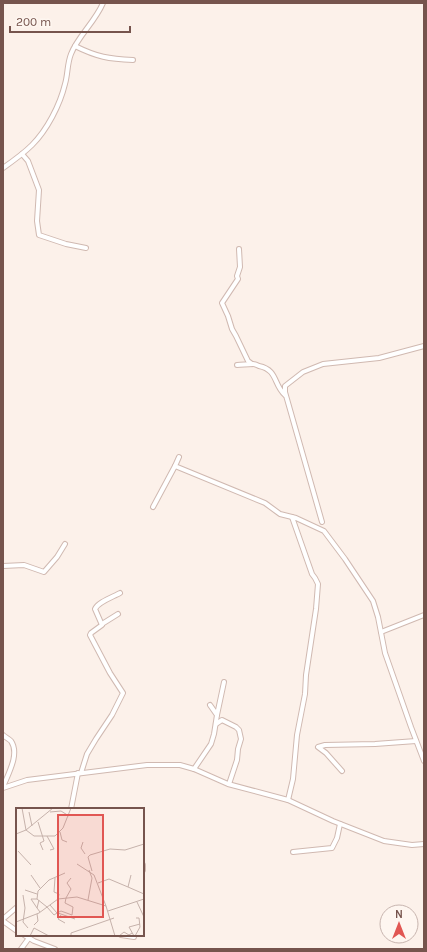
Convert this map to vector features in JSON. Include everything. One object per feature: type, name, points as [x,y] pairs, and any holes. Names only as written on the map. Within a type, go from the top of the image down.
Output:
[{"type":"street","points":[[3,168],[32,145],[58,106],[66,84],[71,54],[103,3]]},
{"type":"street","points":[[75,46],[86,52],[105,58],[132,60]]},
{"type":"street","points":[[22,154],[28,161],[39,190],[37,221],[39,235],[66,244],[86,248]]},
{"type":"street","points":[[239,249],[240,267],[238,279],[222,303],[232,329],[248,361],[252,364]]},
{"type":"street","points":[[322,522],[285,392],[285,386],[303,372],[323,364],[379,358],[424,346]]},
{"type":"street","points":[[237,365],[252,364],[266,367],[271,371],[280,390],[285,395],[285,392]]},
{"type":"street","points":[[153,507],[179,457]]},
{"type":"street","points":[[175,466],[265,503],[280,514],[296,518],[324,531],[373,601],[385,653],[424,761]]},
{"type":"street","points":[[288,800],[293,779],[297,735],[305,694],[306,675],[318,591],[318,584],[312,574],[292,517]]},
{"type":"street","points":[[3,566],[24,565],[44,572],[57,557],[65,544]]},
{"type":"street","points":[[102,624],[95,608],[98,604],[120,593]]},
{"type":"street","points":[[71,808],[79,773],[87,754],[112,715],[123,693],[110,673],[90,635],[102,624],[118,614]]},
{"type":"street","points":[[381,632],[424,615]]},
{"type":"street","points":[[194,769],[212,744],[216,724],[216,715],[224,682]]},
{"type":"street","points":[[210,705],[216,715]]},
{"type":"street","points":[[216,724],[222,720],[236,727],[239,730],[241,739],[237,760],[229,784]]},
{"type":"street","points":[[3,735],[11,741],[14,751],[13,763],[3,787]]},
{"type":"street","points":[[342,771],[326,752],[318,747],[324,745],[375,744],[416,741]]},
{"type":"street","points":[[3,787],[27,780],[79,773],[147,765],[180,765],[194,769],[229,784],[288,800],[340,824],[384,841],[412,845],[424,844]]},
{"type":"street","points":[[293,852],[332,848],[337,838],[340,824]]},
{"type":"street","points":[[16,908],[3,920],[16,930]]},
{"type":"street","points":[[26,936],[55,949]]},
{"type":"street","points":[[21,949],[29,938]]}]
